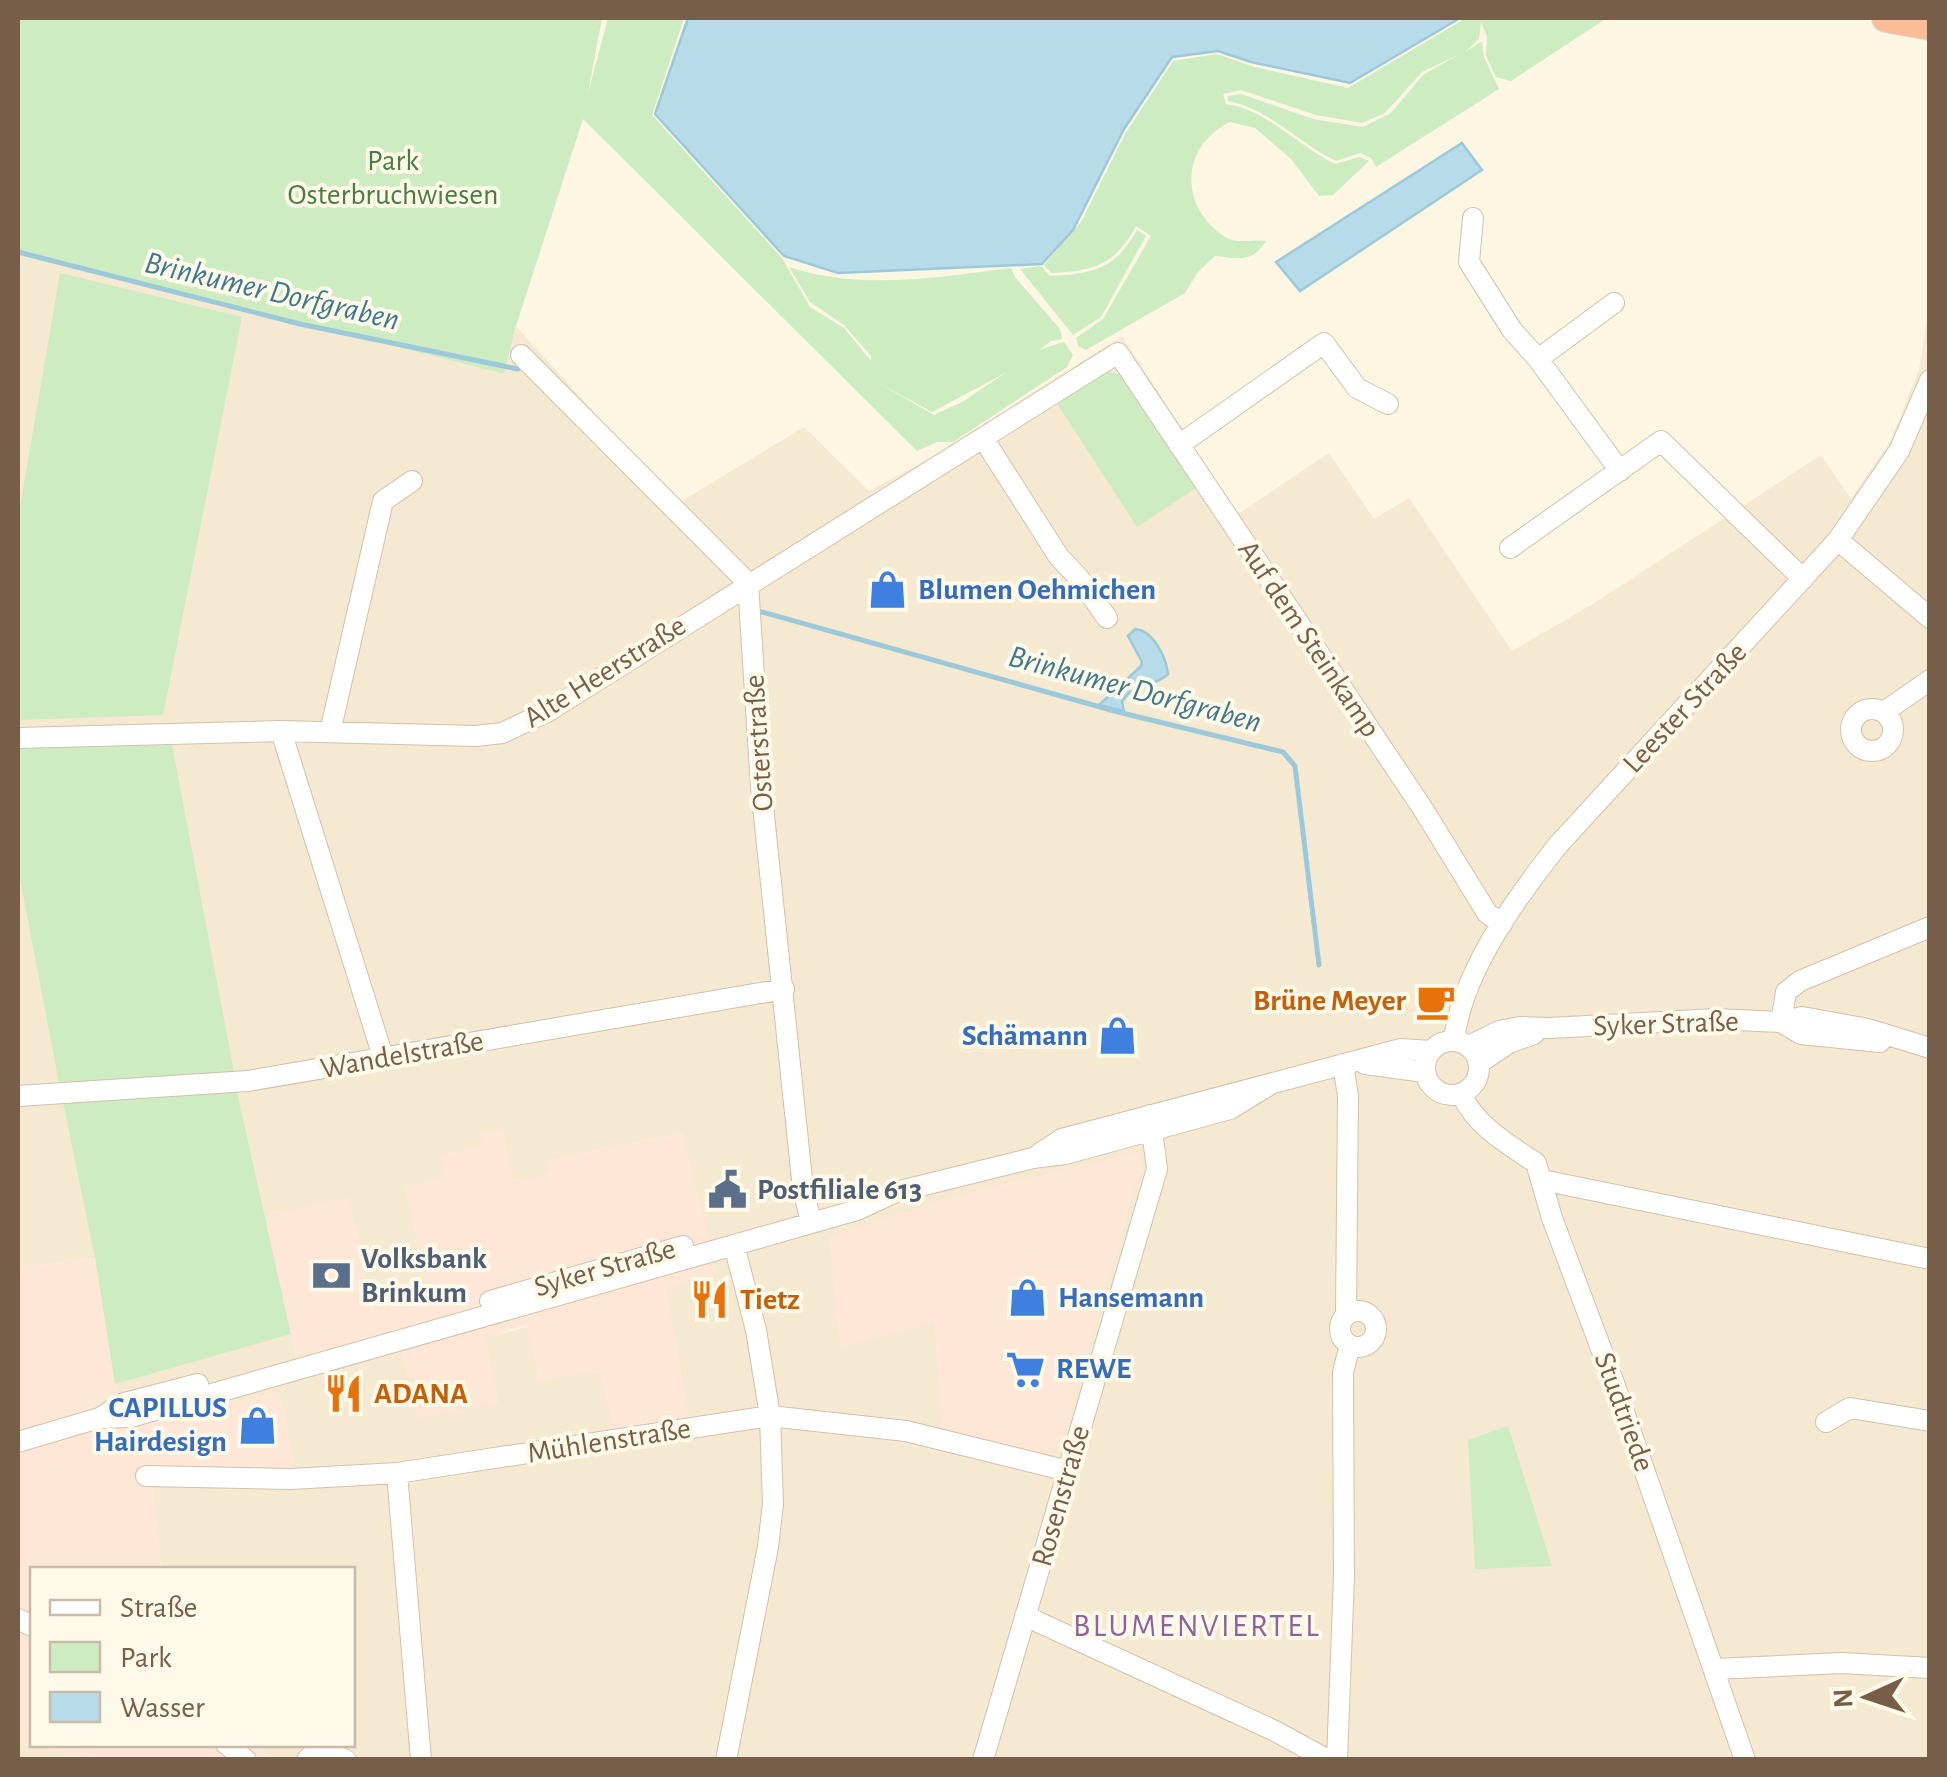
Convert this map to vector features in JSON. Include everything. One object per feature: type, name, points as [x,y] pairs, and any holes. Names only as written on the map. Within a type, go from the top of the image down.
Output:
[{"type":"highway","points":[[1886,18],[1930,26]]},
{"type":"street","points":[[1474,218],[1469,262],[1512,330],[1538,359],[1620,471]]},
{"type":"street","points":[[1538,359],[1614,303]]},
{"type":"street","points":[[1180,445],[1324,343],[1358,388],[1388,404]]},
{"type":"street","name":"Alte Heerstraße","points":[[18,738],[281,731],[476,736],[502,733],[547,712],[1118,352]]},
{"type":"street","name":"Auf dem Steinkamp","points":[[1118,352],[1423,808],[1488,913],[1502,924]]},
{"type":"street","points":[[521,355],[748,583]]},
{"type":"street","name":"Leester Straße","points":[[1467,1050],[1456,1018],[1523,889],[1838,540],[1899,451],[1930,380]]},
{"type":"street","points":[[983,438],[1059,557],[1080,578],[1107,618]]},
{"type":"street","points":[[1510,548],[1662,441],[1803,579]]},
{"type":"street","points":[[330,732],[383,501],[412,481]]},
{"type":"street","points":[[1838,540],[1930,618]]},
{"type":"street","name":"Osterstraße","points":[[748,583],[762,786],[803,1189],[810,1216]]},
{"type":"street","points":[[1884,712],[1930,680]]},
{"type":"street","points":[[281,731],[384,1060]]},
{"type":"street","points":[[1781,1022],[1786,992],[1800,982],[1930,926]]},
{"type":"street","name":"Wandelstraße","points":[[18,1096],[197,1086],[384,1060],[784,989]]},
{"type":"street","name":"Syker Straße","points":[[1467,1050],[1509,1043],[1550,1028],[1716,1019],[1781,1022],[1801,1034],[1866,1042],[1904,1041],[1930,1048]]},
{"type":"street","points":[[1441,1043],[1467,1050],[1478,1077],[1471,1088],[1449,1095],[1429,1083],[1428,1061],[1441,1043]]},
{"type":"street","name":"Syker Straße","points":[[18,1442],[100,1418],[131,1418],[734,1244],[854,1197],[884,1196],[1033,1158],[1065,1154],[1152,1122],[1230,1109],[1271,1084],[1343,1064],[1428,1061]]},
{"type":"street","points":[[1343,1064],[1348,1096],[1346,1315],[1340,1331],[1350,1345]]},
{"type":"street","name":"Studtriede","points":[[1461,1094],[1468,1110],[1489,1132],[1536,1162],[1552,1218],[1745,1760]]},
{"type":"street","name":"Rosenstraße","points":[[983,1760],[1157,1169],[1152,1122]]},
{"type":"street","points":[[1542,1180],[1930,1259]]},
{"type":"street","name":"Syker Straße","points":[[100,1418],[121,1404],[810,1216]]},
{"type":"street","points":[[726,1760],[773,1504],[770,1416],[756,1330],[734,1244]]},
{"type":"street","points":[[1346,1315],[1356,1311],[1375,1321],[1376,1330],[1367,1345],[1350,1345]]},
{"type":"street","points":[[1337,1760],[1344,1576],[1343,1372],[1350,1345]]},
{"type":"street","points":[[1826,1422],[1850,1408],[1930,1422]]},
{"type":"street","name":"Mühlenstraße","points":[[146,1476],[291,1479],[397,1473],[770,1416],[906,1431],[1068,1471]]},
{"type":"street","points":[[397,1473],[421,1760]]},
{"type":"street","points":[[1025,1616],[1276,1731],[1328,1760]]},
{"type":"street","points":[[1715,1670],[1842,1663],[1930,1668]]},
{"type":"street","points":[[307,1760],[318,1748],[346,1760]]},
{"type":"shaded area","points":[[18,250],[504,374],[516,326],[677,504],[804,427],[869,491],[921,463],[1122,336],[1238,514],[1329,453],[1374,519],[1409,498],[1512,651],[1593,604],[1821,455],[1851,499],[1891,440],[1919,369],[1929,306],[1929,1759],[276,1760],[260,1747],[355,1747],[355,1567],[161,1567],[151,1472],[279,1392],[127,1429],[115,1384],[95,1258],[18,1267]],"holes":[[[502,1129],[513,1182],[551,1174],[548,1161],[682,1133],[716,1274],[485,1338],[498,1403],[400,1346],[300,1374],[264,1217],[348,1198],[373,1313],[429,1298],[405,1187],[445,1178]],[[1138,1153],[1141,1164],[1066,1429],[943,1428],[935,1323],[830,1237],[964,1194]]]},
{"type":"shaded area","points":[[502,1129],[513,1182],[550,1174],[548,1161],[682,1133],[716,1274],[666,1289],[690,1422],[616,1434],[599,1370],[539,1381],[526,1325],[485,1338],[498,1403],[418,1419],[400,1346],[300,1374],[263,1216],[348,1198],[372,1312],[428,1298],[405,1187],[444,1178],[441,1157],[482,1144],[480,1134]]},
{"type":"shaded area","points":[[1138,1152],[1141,1164],[1066,1429],[1060,1443],[1050,1451],[1035,1453],[942,1428],[935,1323],[840,1347],[829,1237],[964,1194]]},
{"type":"shaded area","points":[[95,1258],[115,1384],[127,1429],[280,1392],[296,1473],[151,1473],[161,1567],[30,1567],[30,1745],[18,1743],[18,1267]]},
{"type":"shaded area","points":[[18,1743],[96,1758],[96,1759],[18,1759]]},
{"type":"shaded area","points":[[38,1747],[260,1747],[276,1759],[96,1759]]},
{"type":"green space","name":"Park Osterbruchwiesen","points":[[18,18],[602,18],[588,93],[608,18],[684,18],[652,115],[782,258],[810,307],[844,328],[871,361],[844,325],[810,302],[789,267],[844,279],[872,280],[1011,268],[1060,329],[1062,339],[1039,350],[1064,342],[1073,355],[1067,367],[953,442],[937,442],[917,451],[583,119],[504,374],[18,250]],"holes":[[[1007,372],[962,402],[934,415],[877,382],[932,412]]]},
{"type":"green space","points":[[1466,18],[1607,18],[1511,81],[1496,77],[1486,56],[1487,37],[1481,22],[1479,39],[1465,52],[1482,41],[1484,57],[1499,89],[1376,167],[1371,158],[1360,153],[1336,161],[1257,111],[1228,101],[1228,96],[1241,94],[1313,119],[1363,127],[1391,113],[1423,75],[1458,55],[1422,72],[1385,113],[1362,123],[1316,115],[1241,90],[1223,94],[1226,104],[1255,113],[1335,164],[1359,157],[1369,161],[1333,195],[1319,196],[1291,159],[1255,128],[1230,122],[1201,147],[1191,178],[1193,195],[1211,226],[1227,238],[1266,241],[1250,256],[1215,256],[1198,272],[1185,293],[1086,350],[1078,346],[1076,338],[1103,319],[1151,236],[1136,226],[1120,250],[1091,268],[1051,273],[1044,265],[1081,222],[1125,134],[1173,61],[1217,54],[1254,67],[1348,88]]},
{"type":"green space","points":[[1137,230],[1146,236],[1101,317],[1073,335],[1020,269],[1041,266],[1050,276],[1090,271],[1111,261]]},
{"type":"green space","points":[[60,273],[242,317],[163,715],[18,720],[18,519]]},
{"type":"green space","points":[[1103,371],[1120,374],[1196,488],[1137,527],[1056,402]]},
{"type":"green space","points":[[172,745],[234,1072],[59,1083],[18,868],[18,748]]},
{"type":"green space","points":[[237,1092],[291,1334],[115,1384],[95,1258],[63,1102]]},
{"type":"green space","points":[[1508,1426],[1552,1566],[1475,1569],[1468,1440]]},
{"type":"water","points":[[688,18],[1460,18],[1350,83],[1218,51],[1172,57],[1124,129],[1073,230],[1042,264],[838,273],[784,256],[655,114]]},
{"type":"water","points":[[1462,143],[1482,170],[1300,291],[1276,262]]},
{"type":"water","points":[[1135,629],[1147,634],[1157,646],[1168,674],[1126,696],[1122,702],[1124,711],[1099,705],[1141,666],[1128,636]]},
{"type":"waterway","name":"Brinkumer Dorfgraben","points":[[18,252],[300,324],[518,369]]},
{"type":"waterway","name":"Brinkumer Dorfgraben","points":[[762,612],[1118,712],[1283,752],[1295,766],[1319,965]]},
{"type":"place","name":"Blumen Oehmichen","points":[[888,590]]},
{"type":"place","name":"Brüne Meyer","points":[[1436,1001]]},
{"type":"place","name":"Schämann","points":[[1118,1036]]},
{"type":"place","name":"Postfiliale 613","points":[[727,1190]]},
{"type":"place","name":"Volksbank Brinkum","points":[[331,1276]]},
{"type":"place","name":"Hansemann","points":[[1028,1298]]},
{"type":"place","name":"Tietz","points":[[710,1300]]},
{"type":"place","name":"REWE","points":[[1026,1369]]},
{"type":"place","name":"ADANA","points":[[344,1394]]},
{"type":"place","name":"CAPILLUS Hairdesign","points":[[257,1425]]},
{"type":"district","name":"BLUMENVIERTEL","points":[[1197,1626]]}]
